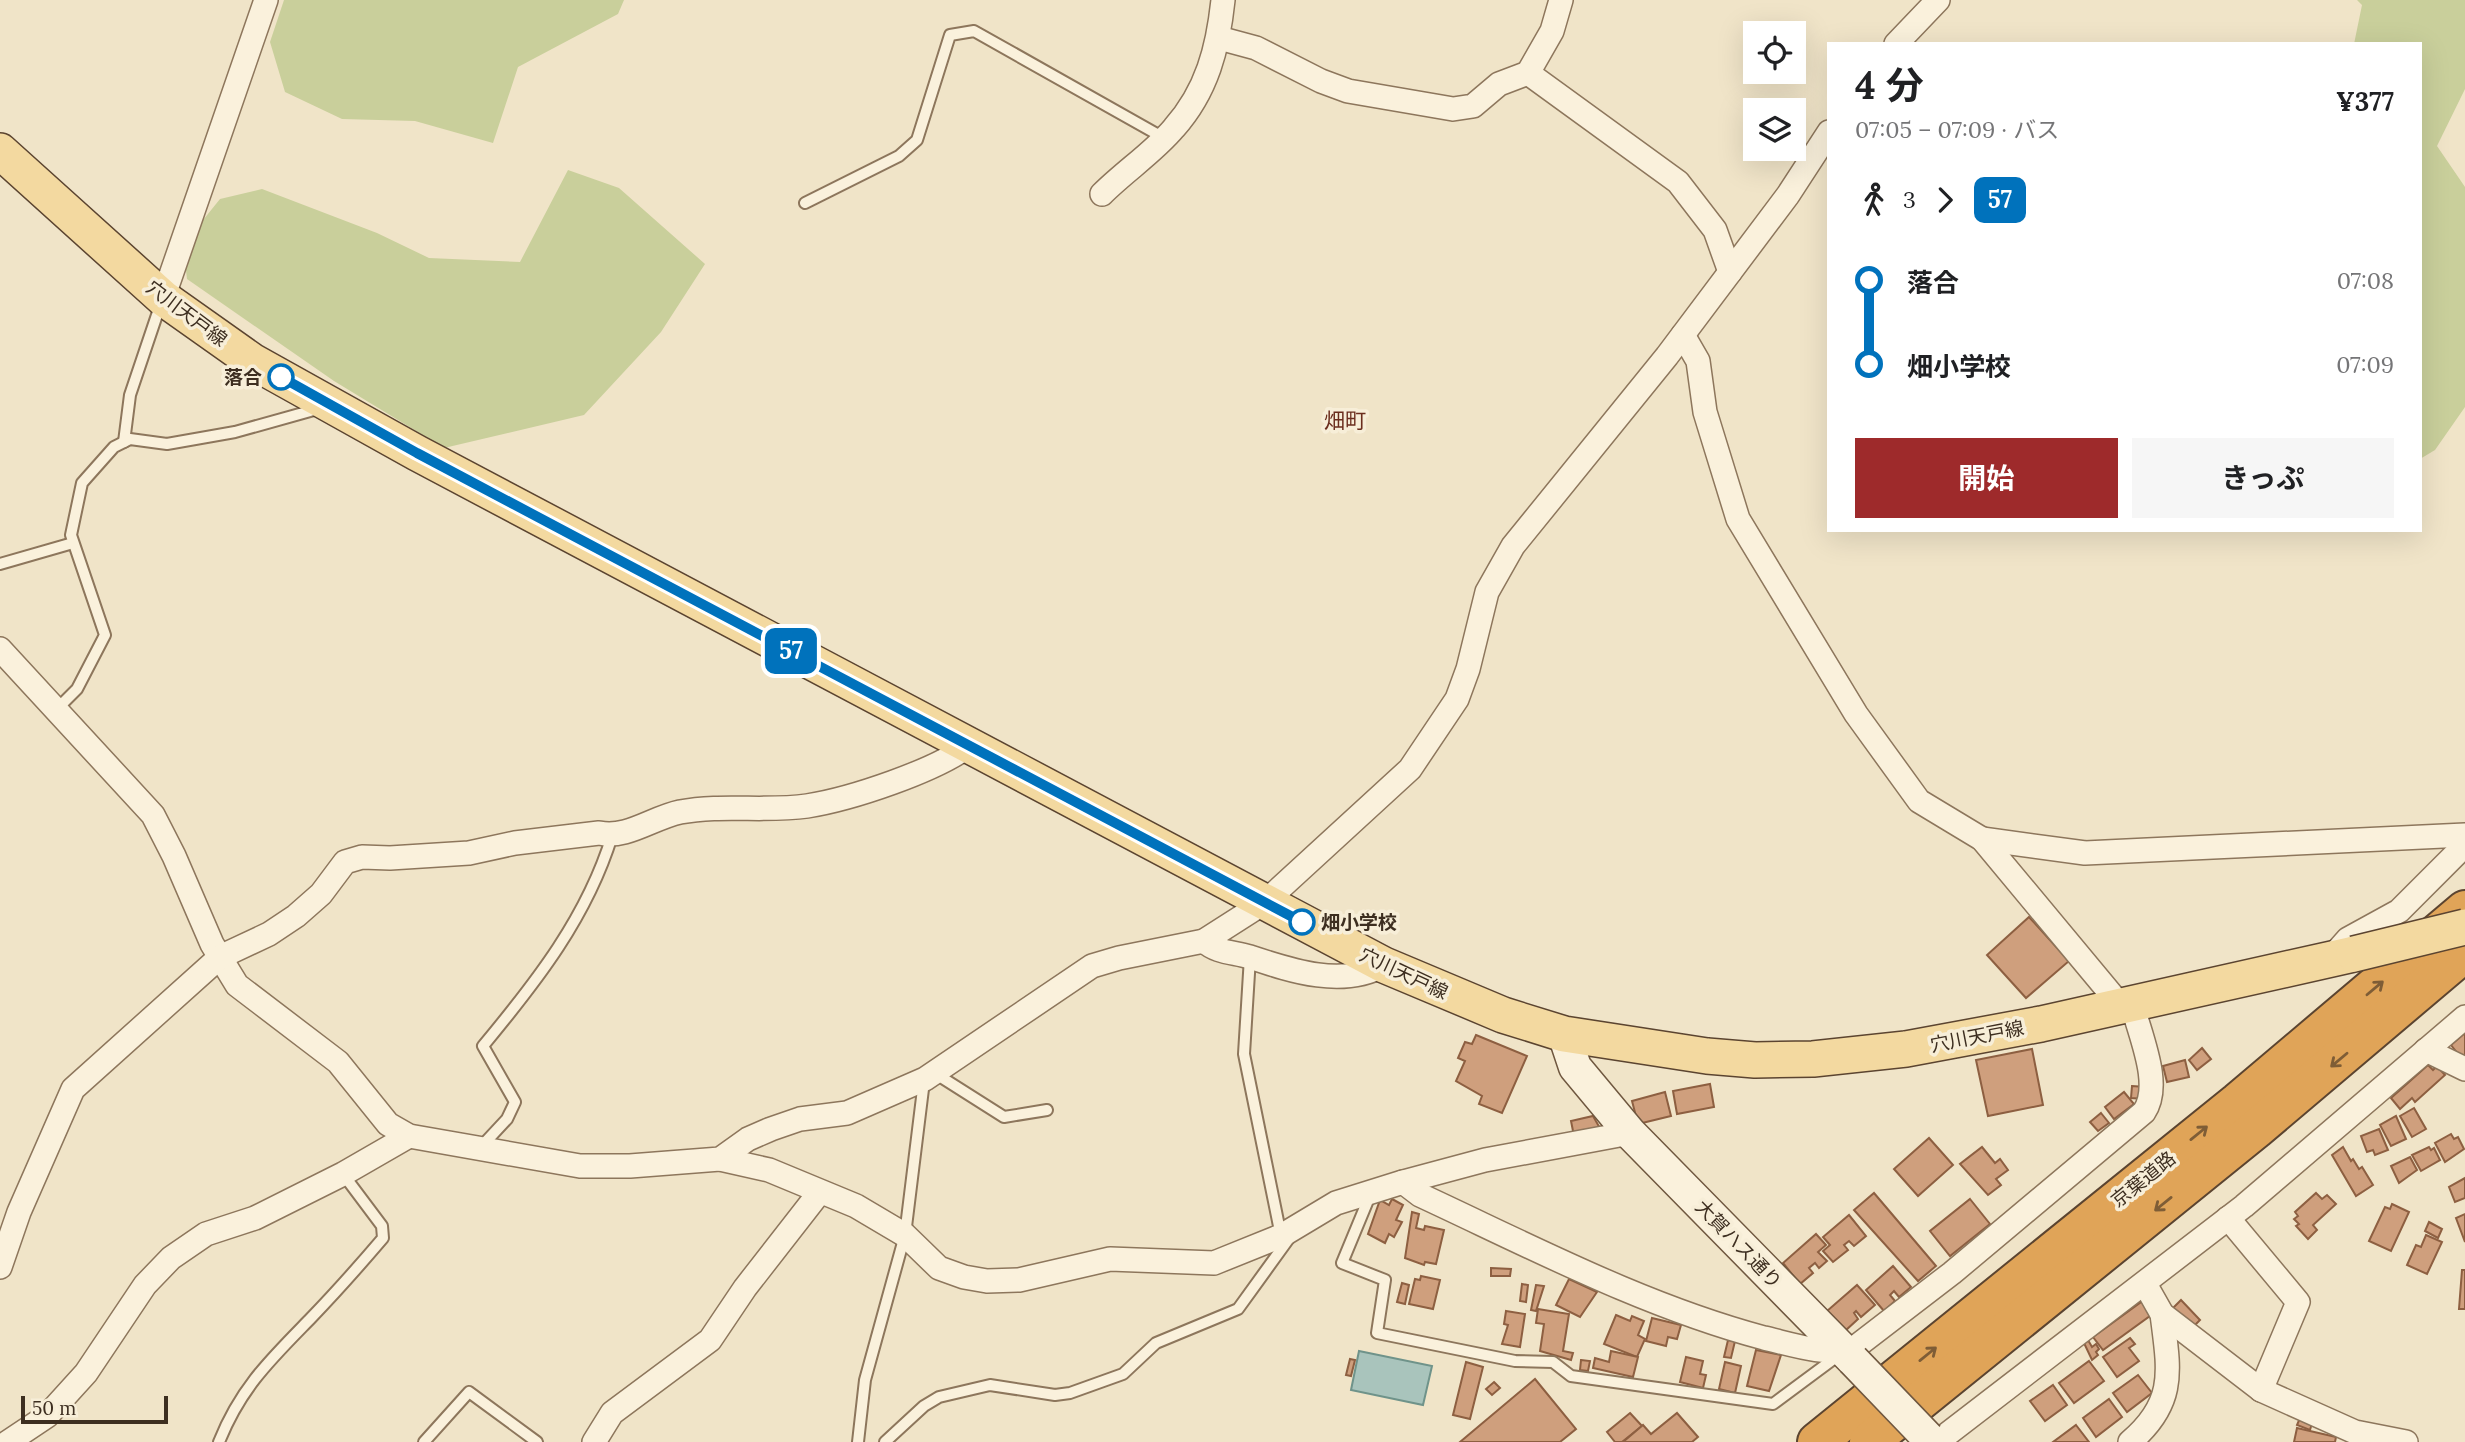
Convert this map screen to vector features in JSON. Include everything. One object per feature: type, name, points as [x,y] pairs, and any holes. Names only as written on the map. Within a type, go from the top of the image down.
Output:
[{"type":"highway","name":"京葉道路","points":[[1817,1442],[2248,1093],[2465,910]]},
{"type":"highway","name":"京葉道路","points":[[1869,1442],[2256,1129],[2465,952]]},
{"type":"main road","name":"穴川天戸線","points":[[0,150],[163,298],[252,360],[331,405],[1384,965],[1503,1015],[1564,1034],[1707,1056],[1813,1059],[1906,1049],[2126,1005],[2465,927]]},
{"type":"street","points":[[163,298],[266,0]]},
{"type":"street","points":[[1102,194],[1164,138],[1202,89],[1219,38],[1223,0]]},
{"type":"street","points":[[1219,38],[1256,48],[1321,81],[1348,91],[1422,106],[1453,109],[1473,106],[1499,84],[1528,73],[1552,31],[1561,0]]},
{"type":"street","points":[[1898,42],[1938,0]]},
{"type":"street","points":[[1528,73],[1678,182],[1715,230],[1730,272]]},
{"type":"street","points":[[720,1159],[748,1139],[771,1129],[800,1119],[847,1113],[929,1075],[1092,966],[1119,958],[1204,942],[1265,902],[1410,769],[1426,749],[1457,699],[1468,669],[1487,592],[1501,565],[1683,335],[1788,195],[1827,135]]},
{"type":"street","points":[[1403,1182],[1420,1195],[1646,1298],[1731,1329],[1816,1351],[1849,1356],[1855,1348],[1952,1273],[2144,1112],[2151,1098],[2151,1083],[2126,1005],[1982,839],[1919,802],[1856,714],[1738,519],[1705,412],[1698,361],[1683,335]]},
{"type":"street","points":[[0,649],[153,815],[220,957],[237,985],[338,1062],[388,1124],[409,1136],[580,1166],[641,1166],[720,1159],[769,1170],[883,1219],[905,1235],[939,1268],[964,1277],[987,1281],[1019,1280],[1110,1259],[1214,1263],[1289,1231],[1336,1203],[1373,1189],[1485,1160],[1630,1133]]},
{"type":"street","points":[[0,1267],[19,1212],[73,1089],[220,957],[269,934],[296,916],[321,894],[345,862],[362,857],[469,853],[585,835],[612,836],[678,813],[807,806],[898,780],[954,756],[971,744]]},
{"type":"street","points":[[1982,839],[2085,853],[2465,835]]},
{"type":"street","points":[[2342,956],[2348,939],[2399,911],[2465,845]]},
{"type":"street","points":[[1204,942],[1212,948],[1250,957],[1276,968],[1331,976],[1370,973],[1384,965]]},
{"type":"street","points":[[1932,1441],[2145,1284],[2228,1218],[2465,1017]]},
{"type":"street","name":"大賀ハス通り","points":[[1564,1034],[1567,1050],[1575,1067],[1630,1133],[1932,1441]]},
{"type":"street","points":[[2426,1050],[2465,1069]]},
{"type":"street","points":[[8,1442],[47,1416],[86,1373],[145,1285],[171,1258],[206,1234],[255,1218],[343,1174],[409,1136]]},
{"type":"street","points":[[594,1442],[612,1413],[710,1340],[746,1287],[819,1192]]},
{"type":"street","points":[[2228,1218],[2298,1302],[2261,1390]]},
{"type":"street","points":[[2145,1284],[2162,1314],[2261,1390],[2354,1437],[2406,1442]]},
{"type":"street","points":[[2130,1442],[2148,1424],[2165,1397],[2168,1371],[2162,1314]]},
{"type":"lane","points":[[805,203],[899,156],[917,140],[950,35],[974,31],[1164,138]]},
{"type":"lane","points":[[124,442],[130,395],[163,298]]},
{"type":"lane","points":[[56,710],[78,689],[105,635],[71,535],[82,483],[114,447],[130,439],[167,444],[235,432],[331,405]]},
{"type":"lane","points":[[0,564],[73,543]]},
{"type":"lane","points":[[480,1148],[507,1119],[515,1102],[483,1046],[533,986],[570,932],[600,874],[612,836]]},
{"type":"lane","points":[[885,1442],[924,1406],[939,1397],[990,1385],[1055,1395],[1070,1393],[1123,1374],[1156,1343],[1238,1308],[1281,1253],[1289,1231],[1244,1054],[1250,957]]},
{"type":"lane","points":[[858,1442],[865,1380],[905,1235],[929,1075],[1004,1117],[1047,1110]]},
{"type":"lane","points":[[219,1442],[225,1426],[262,1367],[312,1317],[383,1238],[382,1226],[343,1174]]},
{"type":"lane","points":[[1373,1189],[1342,1263],[1385,1280],[1377,1333],[1515,1361],[1553,1362],[1572,1376],[1773,1404],[1849,1356]]},
{"type":"lane","points":[[424,1442],[469,1392],[537,1442]]},
{"type":"green space","points":[[284,0],[624,0],[618,14],[518,67],[493,143],[415,121],[342,119],[285,92],[270,42]]},
{"type":"green space","points":[[2357,0],[2465,0],[2465,89],[2437,146],[2465,187],[2465,407],[2435,450],[2422,458],[2422,42],[2354,42],[2362,5]]},
{"type":"green space","points":[[568,170],[619,188],[705,264],[661,332],[584,415],[444,448],[334,381],[187,279],[183,245],[220,199],[262,189],[377,233],[429,258],[520,262]]},
{"type":"water","points":[[1359,1351],[1432,1366],[1423,1405],[1351,1390]]},
{"type":"building","points":[[2029,917],[2069,961],[2026,998],[1987,955]]},
{"type":"building","points":[[2465,1033],[2465,1063],[2451,1045]]},
{"type":"building","points":[[1476,1035],[1527,1056],[1502,1113],[1479,1104],[1482,1096],[1456,1081],[1465,1061],[1458,1058],[1465,1042],[1472,1044]]},
{"type":"building","points":[[2202,1048],[2211,1059],[2197,1070],[2189,1060]]},
{"type":"building","points":[[2032,1049],[2043,1105],[1988,1116],[1976,1060]]},
{"type":"building","points":[[2185,1060],[2189,1077],[2167,1082],[2163,1066]]},
{"type":"building","points":[[2428,1065],[2433,1070],[2437,1066],[2445,1075],[2415,1102],[2412,1098],[2400,1109],[2391,1098]]},
{"type":"building","points":[[1710,1084],[1714,1107],[1677,1114],[1673,1091]]},
{"type":"building","points":[[2132,1086],[2145,1087],[2144,1099],[2131,1098]]},
{"type":"building","points":[[1665,1092],[1671,1116],[1638,1124],[1632,1101]]},
{"type":"building","points":[[2124,1092],[2134,1104],[2114,1119],[2105,1107]]},
{"type":"building","points":[[2414,1108],[2426,1129],[2412,1137],[2400,1116]]},
{"type":"building","points":[[2101,1113],[2109,1123],[2098,1131],[2090,1122]]},
{"type":"building","points":[[1593,1116],[1601,1130],[1574,1136],[1571,1121]]},
{"type":"building","points":[[2396,1116],[2406,1139],[2391,1146],[2380,1125]]},
{"type":"building","points":[[2379,1129],[2388,1150],[2375,1155],[2373,1150],[2367,1152],[2361,1136]]},
{"type":"building","points":[[2451,1134],[2454,1139],[2458,1137],[2464,1149],[2445,1162],[2435,1143]]},
{"type":"building","points":[[1929,1138],[1953,1165],[1918,1196],[1894,1169]]},
{"type":"building","points":[[1982,1147],[1995,1163],[2000,1159],[2008,1170],[1996,1179],[2001,1185],[1988,1195],[1960,1164]]},
{"type":"building","points":[[2343,1147],[2351,1161],[2353,1159],[2359,1169],[2362,1167],[2373,1185],[2356,1196],[2332,1155]]},
{"type":"building","points":[[2429,1147],[2431,1150],[2434,1148],[2440,1160],[2421,1171],[2412,1155]]},
{"type":"building","points":[[2410,1157],[2417,1170],[2399,1183],[2391,1166]]},
{"type":"building","points":[[2465,1178],[2465,1198],[2455,1202],[2449,1187]]},
{"type":"building","points":[[1874,1193],[1936,1266],[1918,1281],[1854,1210]]},
{"type":"building","points":[[2316,1193],[2322,1199],[2327,1195],[2336,1204],[2313,1225],[2317,1230],[2308,1239],[2296,1226],[2299,1224],[2294,1219],[2298,1216],[2295,1212]]},
{"type":"building","points":[[1392,1199],[1403,1205],[1396,1220],[1402,1222],[1394,1237],[1389,1234],[1385,1243],[1368,1234],[1380,1200],[1389,1205]]},
{"type":"building","points":[[1970,1199],[1990,1224],[1950,1256],[1930,1231]]},
{"type":"building","points":[[2392,1204],[2409,1212],[2391,1251],[2369,1241],[2385,1207],[2390,1209]]},
{"type":"building","points":[[1412,1212],[1419,1214],[1416,1228],[1424,1230],[1425,1226],[1444,1230],[1436,1264],[1425,1262],[1424,1265],[1405,1258]]},
{"type":"building","points":[[2465,1214],[2465,1242],[2456,1218]]},
{"type":"building","points":[[1849,1215],[1866,1236],[1854,1246],[1849,1241],[1844,1245],[1848,1250],[1833,1262],[1823,1251],[1830,1245],[1823,1237]]},
{"type":"building","points":[[2429,1222],[2442,1229],[2438,1238],[2425,1231]]},
{"type":"building","points":[[1816,1234],[1826,1245],[1818,1252],[1827,1261],[1819,1268],[1815,1263],[1809,1268],[1813,1273],[1800,1284],[1783,1263]]},
{"type":"building","points":[[2426,1235],[2442,1242],[2427,1274],[2407,1265],[2416,1245],[2421,1247]]},
{"type":"building","points":[[1893,1266],[1911,1287],[1899,1297],[1894,1291],[1890,1295],[1895,1301],[1884,1311],[1866,1290]]},
{"type":"building","points":[[1491,1268],[1511,1269],[1510,1276],[1491,1276]]},
{"type":"building","points":[[2462,1270],[2465,1270],[2465,1309],[2459,1309]]},
{"type":"building","points":[[1421,1276],[1440,1280],[1433,1309],[1409,1304],[1415,1279],[1420,1280]]},
{"type":"building","points":[[1569,1279],[1597,1292],[1580,1317],[1556,1305]]},
{"type":"building","points":[[1402,1283],[1409,1285],[1405,1304],[1397,1302]]},
{"type":"building","points":[[1522,1284],[1528,1285],[1526,1302],[1520,1301]]},
{"type":"building","points":[[1536,1285],[1544,1286],[1536,1311],[1531,1310]]},
{"type":"building","points":[[1857,1285],[1875,1305],[1861,1317],[1856,1311],[1854,1313],[1858,1319],[1845,1331],[1827,1311]]},
{"type":"building","points":[[2144,1300],[2154,1313],[2103,1350],[2093,1337]]},
{"type":"building","points":[[2181,1300],[2200,1320],[2191,1329],[2172,1309]]},
{"type":"building","points":[[1538,1309],[1569,1314],[1563,1351],[1573,1353],[1571,1360],[1540,1351],[1544,1324],[1536,1323]]},
{"type":"building","points":[[1506,1311],[1525,1314],[1520,1347],[1502,1344],[1508,1325],[1504,1324]]},
{"type":"building","points":[[1616,1315],[1630,1321],[1632,1316],[1644,1321],[1638,1335],[1645,1339],[1637,1357],[1604,1344]]},
{"type":"building","points":[[1652,1318],[1681,1325],[1677,1339],[1668,1337],[1666,1346],[1646,1341]]},
{"type":"building","points":[[2130,1338],[2135,1344],[2129,1348],[2139,1361],[2117,1377],[2103,1357]]},
{"type":"building","points":[[1728,1340],[1735,1341],[1731,1358],[1724,1357]]},
{"type":"building","points":[[2088,1340],[2092,1347],[2096,1344],[2099,1349],[2096,1352],[2098,1355],[2092,1360],[2084,1343]]},
{"type":"building","points":[[1756,1350],[1781,1355],[1769,1391],[1747,1386]]},
{"type":"building","points":[[1611,1351],[1638,1357],[1633,1377],[1593,1368],[1595,1358],[1609,1362]]},
{"type":"building","points":[[1686,1357],[1703,1361],[1700,1374],[1706,1375],[1703,1388],[1680,1382]]},
{"type":"building","points":[[1350,1359],[1355,1360],[1351,1376],[1346,1375]]},
{"type":"building","points":[[1581,1360],[1590,1361],[1588,1371],[1580,1370]]},
{"type":"building","points":[[2089,1361],[2104,1381],[2074,1403],[2059,1383]]},
{"type":"building","points":[[1466,1362],[1483,1367],[1470,1419],[1453,1415]]},
{"type":"building","points":[[1725,1362],[1741,1366],[1735,1393],[1719,1389]]},
{"type":"building","points":[[2138,1375],[2152,1393],[2127,1412],[2113,1393]]},
{"type":"building","points":[[1535,1379],[1576,1429],[1560,1442],[1460,1442]]},
{"type":"building","points":[[1494,1382],[1500,1388],[1492,1395],[1486,1389]]},
{"type":"building","points":[[2053,1385],[2067,1405],[2045,1421],[2030,1401]]},
{"type":"building","points":[[2109,1399],[2122,1417],[2096,1437],[2083,1418]]},
{"type":"building","points":[[1630,1413],[1642,1426],[1622,1442],[1615,1442],[1607,1432]]},
{"type":"building","points":[[1677,1413],[1698,1437],[1692,1442],[1623,1442],[1643,1425],[1651,1434]]},
{"type":"building","points":[[2300,1418],[2312,1423],[2310,1430],[2297,1425]]},
{"type":"building","points":[[2076,1425],[2089,1442],[2053,1442]]},
{"type":"building","points":[[2297,1428],[2336,1437],[2335,1442],[2294,1442]]},
{"type":"bus line","name":"57","points":[[281,377],[417,453],[971,744],[1302,922]]},
{"type":"place","name":"落合","points":[[281,377]]},
{"type":"place","name":"畑小学校","points":[[1302,922]]},
{"type":"district","name":"畑町","points":[[1345,421]]}]
